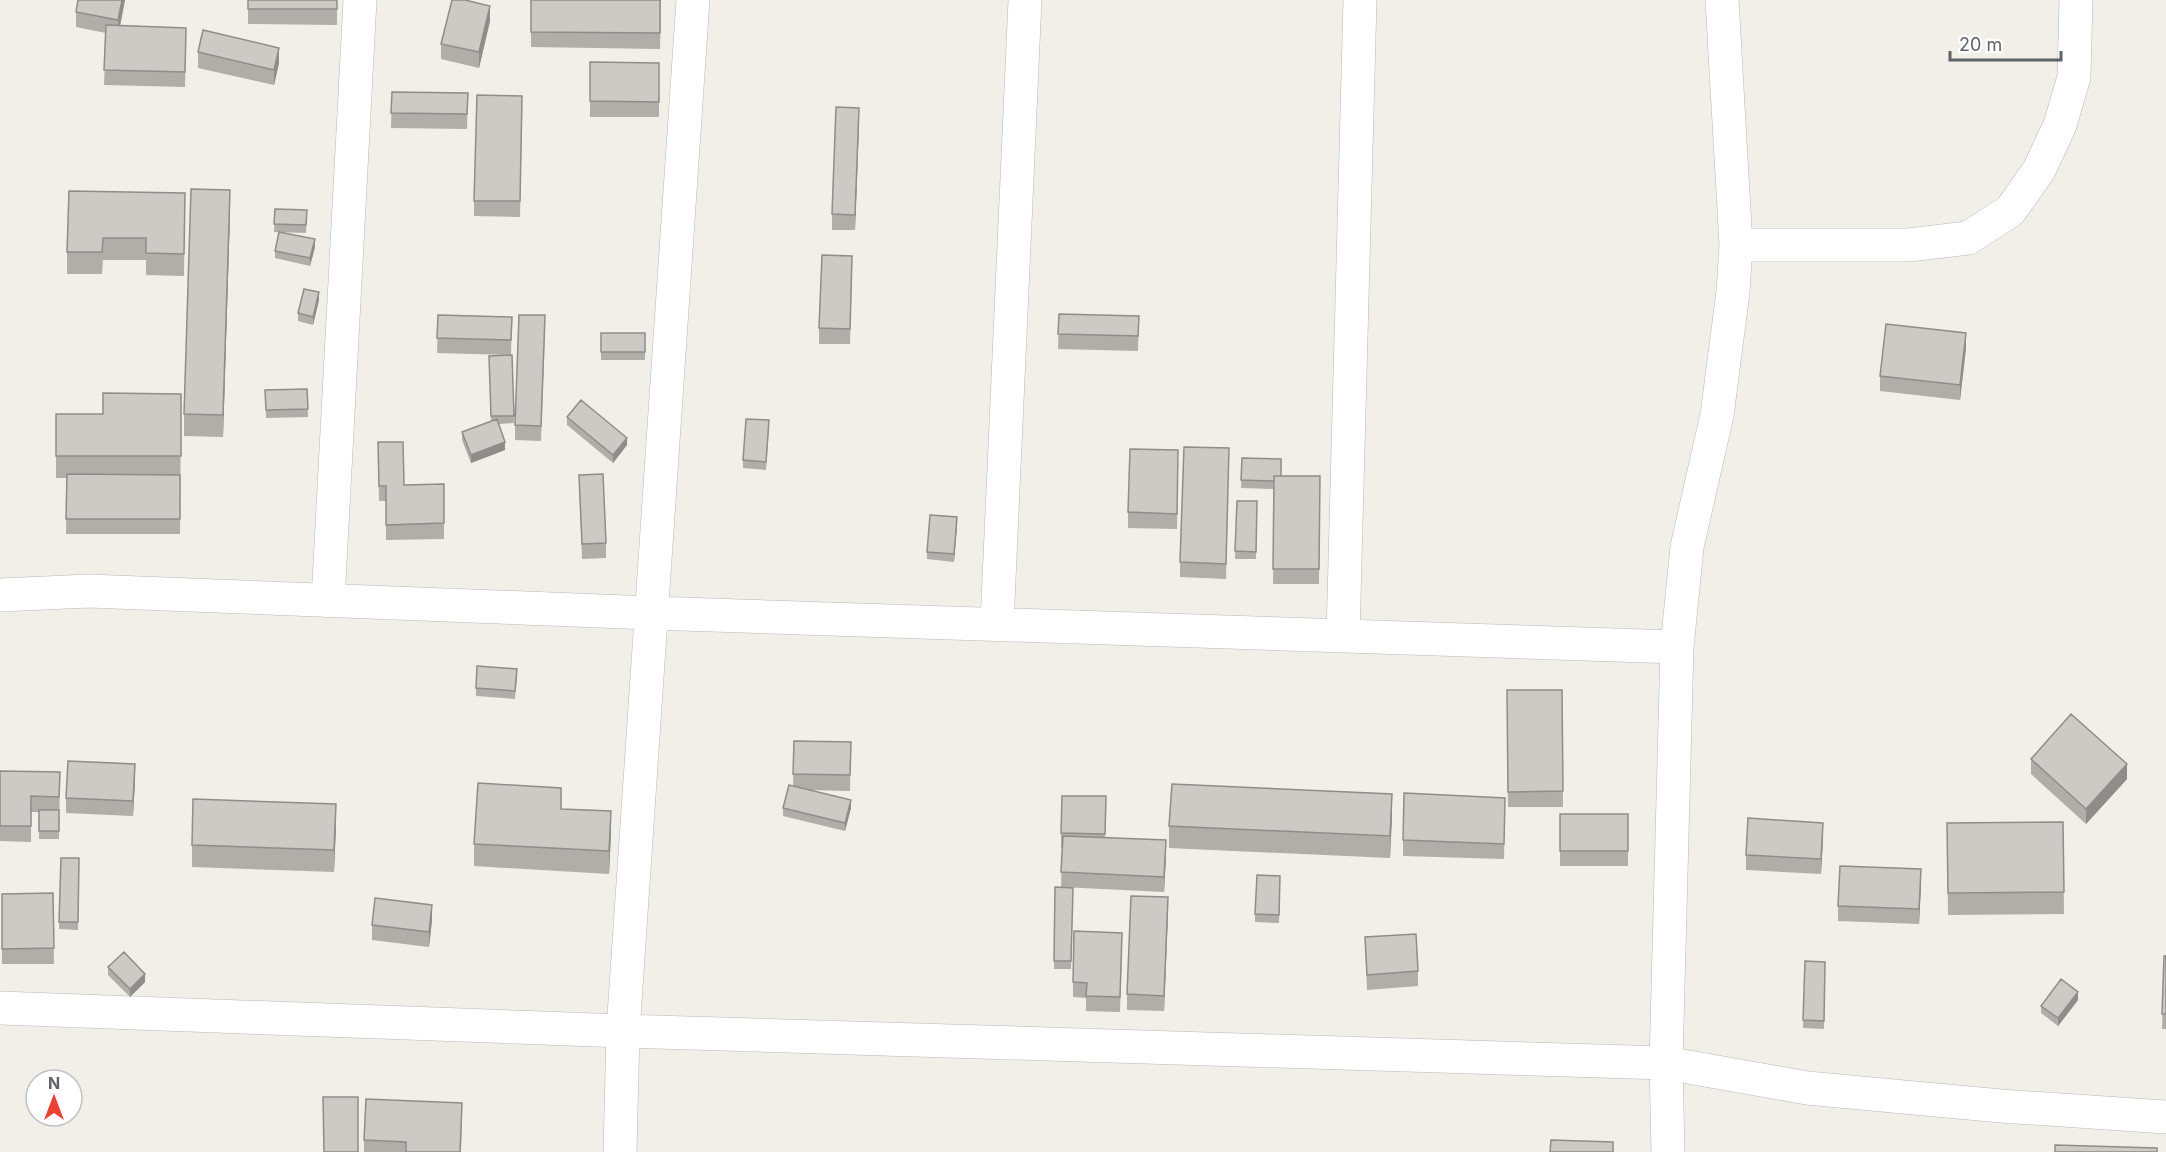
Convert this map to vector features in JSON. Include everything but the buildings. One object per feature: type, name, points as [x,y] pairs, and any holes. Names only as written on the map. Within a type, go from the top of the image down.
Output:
[{"type":"street","points":[[327,601],[360,0]]},
{"type":"street","points":[[620,1152],[623,1030],[693,0]]},
{"type":"street","points":[[997,624],[1025,0]]},
{"type":"street","points":[[1343,636],[1360,0]]},
{"type":"street","points":[[1668,1152],[1666,1063],[1677,647],[1687,547],[1717,415],[1733,292],[1736,245],[1722,0]]},
{"type":"street","points":[[1736,245],[1910,245],[1968,238],[2010,211],[2039,170],[2060,125],[2074,77],[2076,0]]},
{"type":"street","points":[[0,595],[89,591],[652,613],[1677,647]]},
{"type":"street","points":[[0,1008],[1666,1063],[1807,1088],[2001,1106],[2166,1117]]}]
